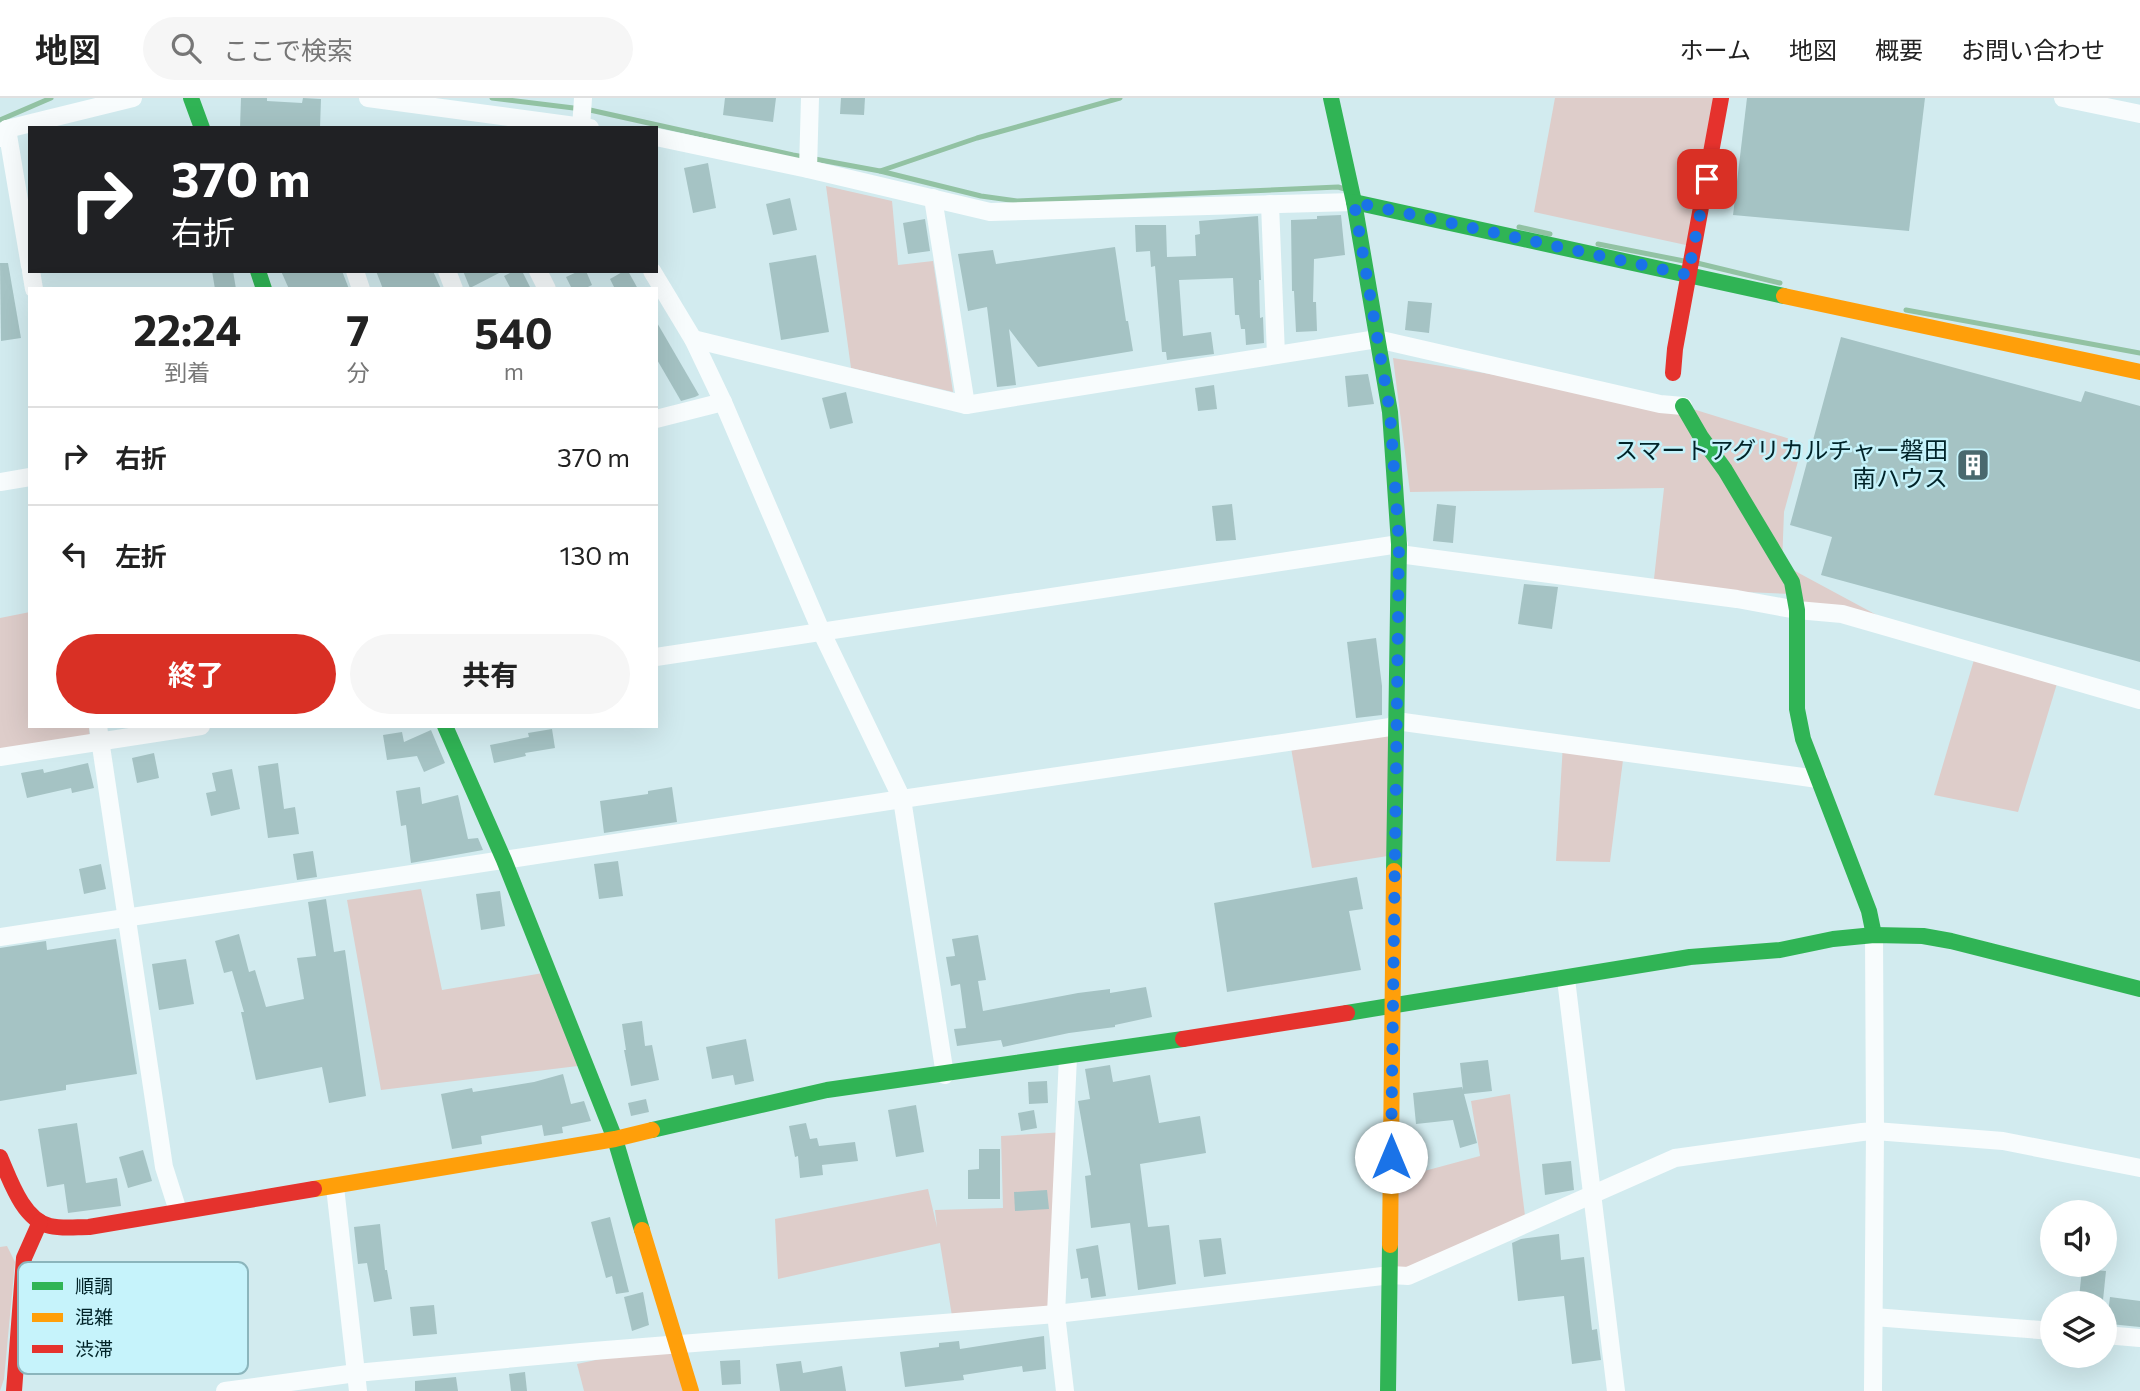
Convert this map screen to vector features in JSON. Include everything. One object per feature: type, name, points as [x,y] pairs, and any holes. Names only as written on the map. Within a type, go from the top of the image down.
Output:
[{"type":"street","points":[[32,126],[133,98]]},
{"type":"street","points":[[191,98],[201,126]]},
{"type":"street","points":[[368,98],[577,126]]},
{"type":"street","points":[[808,169],[810,98]]},
{"type":"street","points":[[1331,98],[1354,202],[1390,412],[1399,549],[1388,1391]]},
{"type":"street","points":[[1673,373],[1675,349],[1721,98]]},
{"type":"street","points":[[2063,98],[2140,114]]},
{"type":"street","points":[[579,99],[584,126]]},
{"type":"street","points":[[28,127],[3,134],[28,259]]},
{"type":"street","points":[[658,137],[990,212],[1354,202],[2140,370]]},
{"type":"street","points":[[933,198],[966,405]]},
{"type":"street","points":[[1270,204],[1276,355]]},
{"type":"street","points":[[653,273],[693,340],[723,402],[822,633],[902,799],[945,1075]]},
{"type":"street","points":[[693,340],[966,405],[1377,340],[1660,404],[1684,406],[1731,478],[1792,582],[1797,610],[1797,709],[1803,739],[1869,911],[1874,935],[1873,1391]]},
{"type":"street","points":[[658,418],[723,402]]},
{"type":"street","points":[[0,482],[28,477]]},
{"type":"street","points":[[658,657],[1399,549],[1797,610],[1842,614],[2140,699]]},
{"type":"street","points":[[0,937],[1396,724],[1818,779]]},
{"type":"street","points":[[0,757],[99,734],[176,728]]},
{"type":"street","points":[[446,728],[504,860],[615,1139],[691,1391]]},
{"type":"street","points":[[99,734],[164,1167],[178,1211]]},
{"type":"street","points":[[0,1157],[8,1194],[40,1222],[59,1228],[89,1227],[615,1139],[827,1090],[1068,1057],[1690,957],[1780,950],[1833,939],[1874,935],[1923,936],[1972,944],[2140,989]]},
{"type":"street","points":[[1566,979],[1616,1391]]},
{"type":"street","points":[[1065,1391],[1056,1314],[1068,1057]]},
{"type":"street","points":[[225,1391],[357,1382],[676,1343],[1056,1314],[1391,1275],[1408,1276],[1675,1158],[1875,1131],[2003,1141],[2140,1168]]},
{"type":"street","points":[[335,1187],[357,1382]]},
{"type":"street","points":[[24,1262],[40,1222]]},
{"type":"street","points":[[1874,1317],[2040,1330]]},
{"type":"street","points":[[2117,1336],[2140,1338]]},
{"type":"street","points":[[14,1391],[18,1352]]},
{"type":"shaded area","points":[[1555,98],[1721,98],[1695,247],[1534,212]]},
{"type":"shaded area","points":[[826,186],[892,201],[898,265],[933,261],[953,392],[851,368]]},
{"type":"shaded area","points":[[1393,358],[1683,406],[1803,443],[1784,512],[1782,564],[1912,634],[1797,610],[1791,594],[1653,588],[1664,488],[1410,492]]},
{"type":"shaded area","points":[[28,612],[28,728],[89,728],[90,743],[0,757],[0,618]]},
{"type":"shaded area","points":[[1976,653],[2059,677],[2018,812],[1934,795]]},
{"type":"shaded area","points":[[1397,726],[1394,855],[1312,868],[1290,742]]},
{"type":"shaded area","points":[[1563,744],[1623,760],[1610,862],[1556,861]]},
{"type":"shaded area","points":[[421,889],[442,990],[549,972],[586,1065],[381,1090],[347,900]]},
{"type":"shaded area","points":[[1510,1094],[1526,1224],[1394,1275],[1391,1180],[1480,1156],[1471,1101]]},
{"type":"shaded area","points":[[1065,1132],[1056,1314],[953,1322],[940,1243],[778,1279],[775,1219],[928,1189],[937,1227],[935,1210],[1003,1208],[1001,1136]]},
{"type":"shaded area","points":[[7,1246],[15,1262],[4,1379],[0,1391],[0,1247]]},
{"type":"shaded area","points":[[676,1343],[687,1391],[584,1391],[577,1364]]},
{"type":"building","points":[[241,98],[267,98],[267,101],[302,103],[303,98],[321,99],[320,126],[240,126]]},
{"type":"building","points":[[725,98],[776,98],[773,122],[723,115]]},
{"type":"building","points":[[841,98],[865,98],[864,115],[840,114]]},
{"type":"building","points":[[1747,98],[1925,98],[1909,231],[1733,215]]},
{"type":"building","points":[[708,163],[716,208],[693,213],[684,168]]},
{"type":"building","points":[[790,198],[797,230],[773,235],[766,204]]},
{"type":"building","points":[[1341,215],[1345,255],[1314,259],[1313,302],[1316,302],[1317,331],[1296,332],[1292,291],[1291,220]]},
{"type":"building","points":[[1258,216],[1260,318],[1263,317],[1264,343],[1246,345],[1245,329],[1241,329],[1239,315],[1235,315],[1233,278],[1179,280],[1183,336],[1211,332],[1214,354],[1167,360],[1166,352],[1162,352],[1155,266],[1151,267],[1150,251],[1136,252],[1135,225],[1166,225],[1167,257],[1196,256],[1195,235],[1200,234],[1199,221]]},
{"type":"building","points":[[925,219],[930,251],[908,254],[903,223]]},
{"type":"building","points":[[1115,247],[1133,351],[1038,367],[1009,329],[1016,385],[997,387],[987,307],[968,311],[958,254],[993,250],[996,264]]},
{"type":"building","points":[[816,255],[829,332],[781,340],[769,263]]},
{"type":"building","points":[[0,263],[8,263],[21,338],[1,341]]},
{"type":"building","points":[[212,273],[233,273],[236,287],[215,287]]},
{"type":"building","points":[[282,273],[343,273],[348,287],[288,287]]},
{"type":"building","points":[[377,273],[434,273],[440,287],[382,287]]},
{"type":"building","points":[[464,273],[499,273],[472,287]]},
{"type":"building","points":[[523,273],[530,287],[510,287],[504,276]]},
{"type":"building","points":[[575,273],[587,273],[592,285],[571,287],[566,277]]},
{"type":"building","points":[[620,273],[629,273],[637,287],[614,287],[610,279]]},
{"type":"building","points":[[1408,301],[1432,303],[1429,333],[1405,330]]},
{"type":"building","points":[[658,324],[699,395],[681,401],[658,361]]},
{"type":"building","name":"スマートアグリカルチャー磐田 南ハウス","points":[[1841,337],[2081,402],[2085,391],[2140,406],[2140,662],[1821,575],[1832,537],[1790,525]]},
{"type":"building","points":[[1368,374],[1374,404],[1348,407],[1345,376]]},
{"type":"building","points":[[1214,385],[1217,409],[1198,411],[1195,388]]},
{"type":"building","points":[[846,392],[853,423],[830,429],[822,398]]},
{"type":"building","points":[[1232,504],[1236,540],[1216,541],[1212,506]]},
{"type":"building","points":[[1437,504],[1456,506],[1453,543],[1433,541]]},
{"type":"building","points":[[1524,584],[1558,587],[1552,629],[1518,624]]},
{"type":"building","points":[[1376,638],[1382,686],[1382,715],[1356,718],[1347,642]]},
{"type":"building","points":[[552,729],[555,748],[525,753],[526,756],[494,763],[490,745],[529,737],[528,733]]},
{"type":"building","points":[[431,730],[445,763],[424,772],[417,756],[387,760],[383,735],[402,732],[404,742]]},
{"type":"building","points":[[154,753],[159,778],[137,783],[132,758]]},
{"type":"building","points":[[88,763],[94,788],[72,793],[71,788],[27,798],[21,773],[43,769],[44,773]]},
{"type":"building","points":[[278,763],[284,809],[295,807],[299,834],[268,838],[258,766]]},
{"type":"building","points":[[232,769],[240,809],[211,816],[206,793],[216,791],[212,773]]},
{"type":"building","points":[[420,787],[422,804],[458,795],[468,839],[478,838],[483,850],[411,863],[406,825],[401,826],[396,791]]},
{"type":"building","points":[[672,787],[677,822],[604,833],[600,801],[648,794],[648,791]]},
{"type":"building","points":[[313,851],[317,877],[297,880],[293,854]]},
{"type":"building","points":[[618,861],[623,896],[599,899],[594,864]]},
{"type":"building","points":[[101,864],[106,889],[84,894],[79,869]]},
{"type":"building","points":[[1357,877],[1363,909],[1349,911],[1361,970],[1227,992],[1214,903]]},
{"type":"building","points":[[500,891],[505,926],[481,930],[476,894]]},
{"type":"building","points":[[326,899],[334,952],[345,950],[366,1096],[329,1103],[322,1067],[256,1080],[241,1012],[244,1012],[232,971],[224,973],[215,941],[239,934],[249,972],[255,970],[266,1007],[304,999],[297,958],[316,956],[308,902]]},
{"type":"building","points":[[978,935],[986,980],[978,981],[983,1011],[1078,993],[1110,989],[1110,993],[1146,987],[1152,1017],[1115,1027],[1069,1033],[1003,1047],[1001,1040],[957,1046],[954,1029],[966,1028],[960,984],[951,986],[946,957],[955,956],[952,939]]},
{"type":"building","points":[[116,939],[137,1074],[66,1085],[66,1090],[0,1101],[0,948],[46,941],[47,950]]},
{"type":"building","points":[[186,959],[194,1004],[159,1010],[152,964]]},
{"type":"building","points":[[642,1021],[645,1046],[652,1045],[659,1080],[631,1086],[622,1024]]},
{"type":"building","points":[[746,1039],[754,1081],[735,1085],[733,1075],[712,1079],[706,1047]]},
{"type":"building","points":[[1488,1060],[1492,1091],[1464,1094],[1477,1143],[1460,1148],[1453,1120],[1416,1124],[1413,1093],[1462,1087],[1463,1090],[1460,1063]]},
{"type":"building","points":[[1110,1065],[1113,1082],[1150,1075],[1159,1123],[1200,1116],[1206,1153],[1140,1164],[1148,1227],[1169,1225],[1176,1284],[1138,1290],[1130,1223],[1091,1228],[1085,1176],[1091,1175],[1078,1101],[1090,1099],[1085,1069]]},
{"type":"building","points":[[563,1074],[571,1104],[584,1101],[591,1121],[562,1127],[563,1133],[544,1136],[542,1125],[481,1136],[482,1144],[452,1149],[441,1094],[472,1088],[473,1092],[534,1082]]},
{"type":"building","points":[[1047,1081],[1048,1103],[1029,1104],[1028,1082]]},
{"type":"building","points":[[646,1099],[649,1112],[631,1116],[628,1103]]},
{"type":"building","points":[[916,1105],[924,1152],[896,1157],[888,1110]]},
{"type":"building","points":[[1034,1110],[1037,1128],[1021,1131],[1018,1113]]},
{"type":"building","points":[[77,1123],[86,1183],[117,1178],[121,1206],[68,1213],[64,1184],[47,1187],[38,1129]]},
{"type":"building","points":[[806,1123],[810,1139],[817,1138],[819,1146],[855,1142],[858,1161],[822,1165],[823,1175],[800,1178],[798,1156],[795,1157],[789,1126]]},
{"type":"building","points":[[979,1149],[1000,1149],[1000,1199],[968,1199],[968,1170],[979,1169]]},
{"type":"building","points":[[143,1150],[152,1181],[128,1188],[119,1157]]},
{"type":"building","points":[[1571,1161],[1574,1190],[1545,1195],[1542,1164]]},
{"type":"building","points":[[1047,1190],[1049,1209],[1015,1211],[1014,1192]]},
{"type":"building","points":[[610,1217],[629,1292],[616,1294],[612,1276],[606,1278],[591,1222]]},
{"type":"building","points":[[380,1224],[385,1270],[392,1299],[374,1302],[367,1263],[358,1264],[354,1227]]},
{"type":"building","points":[[1559,1234],[1561,1260],[1584,1257],[1592,1330],[1597,1329],[1601,1360],[1572,1364],[1564,1296],[1518,1301],[1512,1243],[1521,1239]]},
{"type":"building","points":[[1221,1238],[1226,1274],[1204,1277],[1199,1240]]},
{"type":"building","points":[[1098,1245],[1106,1296],[1091,1298],[1088,1278],[1081,1279],[1076,1249]]},
{"type":"building","points":[[2081,1277],[2105,1277],[2104,1291],[2080,1291]]},
{"type":"building","points":[[643,1292],[649,1325],[632,1331],[624,1297]]},
{"type":"building","points":[[2117,1298],[2140,1301],[2140,1327],[2117,1325]]},
{"type":"building","points":[[434,1305],[437,1334],[413,1336],[410,1307]]},
{"type":"building","points":[[1044,1336],[1046,1369],[1023,1372],[1022,1366],[963,1375],[964,1380],[905,1387],[900,1352],[939,1347],[939,1343],[959,1341],[960,1349]]},
{"type":"building","points":[[740,1360],[741,1384],[722,1385],[720,1361]]},
{"type":"building","points":[[801,1361],[803,1373],[842,1366],[846,1391],[780,1391],[776,1364]]},
{"type":"building","points":[[525,1372],[527,1391],[511,1391],[509,1374]]},
{"type":"building","points":[[456,1377],[458,1391],[415,1391],[415,1381]]},
{"type":"waterway","points":[[0,120],[51,98]]},
{"type":"waterway","points":[[492,98],[590,110],[793,155],[880,171],[981,196],[1017,201],[1338,187],[1345,189]]},
{"type":"waterway","points":[[880,171],[977,138],[1120,98]]},
{"type":"waterway","points":[[1519,227],[1550,234]]},
{"type":"waterway","points":[[1598,244],[1684,261]]},
{"type":"waterway","points":[[1697,263],[1780,283]]},
{"type":"waterway","points":[[1906,310],[2140,353]]},
{"type":"traffic: fast","points":[[191,98],[201,126]]},
{"type":"traffic: fast","points":[[1331,98],[1354,202],[1390,412],[1399,544],[1394,871]]},
{"type":"traffic: fast","points":[[1354,202],[1784,296]]},
{"type":"traffic: fast","points":[[259,273],[263,287]]},
{"type":"traffic: fast","points":[[1683,406],[1792,582],[1797,610],[1797,709],[1803,739],[1869,911],[1874,935]]},
{"type":"traffic: fast","points":[[446,728],[504,860],[615,1139],[642,1230]]},
{"type":"traffic: fast","points":[[1347,1013],[1690,957],[1780,950],[1833,939],[1874,935],[1923,936],[1951,941],[2140,989]]},
{"type":"traffic: fast","points":[[652,1130],[827,1090],[1183,1039]]},
{"type":"traffic: fast","points":[[1388,1391],[1390,1245]]},
{"type":"traffic: slow","points":[[1784,296],[2140,372]]},
{"type":"traffic: slow","points":[[1390,1245],[1394,871]]},
{"type":"traffic: slow","points":[[314,1189],[615,1139],[652,1130]]},
{"type":"traffic: slow","points":[[642,1230],[691,1391]]},
{"type":"traffic: jam","points":[[1673,373],[1675,349],[1721,98]]},
{"type":"traffic: jam","points":[[1183,1039],[1347,1013]]},
{"type":"traffic: jam","points":[[0,1157],[25,1208],[32,1216],[50,1226],[89,1227],[314,1189]]},
{"type":"traffic: jam","points":[[24,1262],[40,1222]]},
{"type":"traffic: jam","points":[[14,1391],[18,1338]]},
{"type":"place","name":"スマートアグリカルチャー磐田 南ハウス","points":[[1973,465]]},
{"type":"route","points":[[1391,1157],[1399,544],[1390,412],[1354,202],[1531,243],[1688,275],[1695,251],[1707,179]]}]
